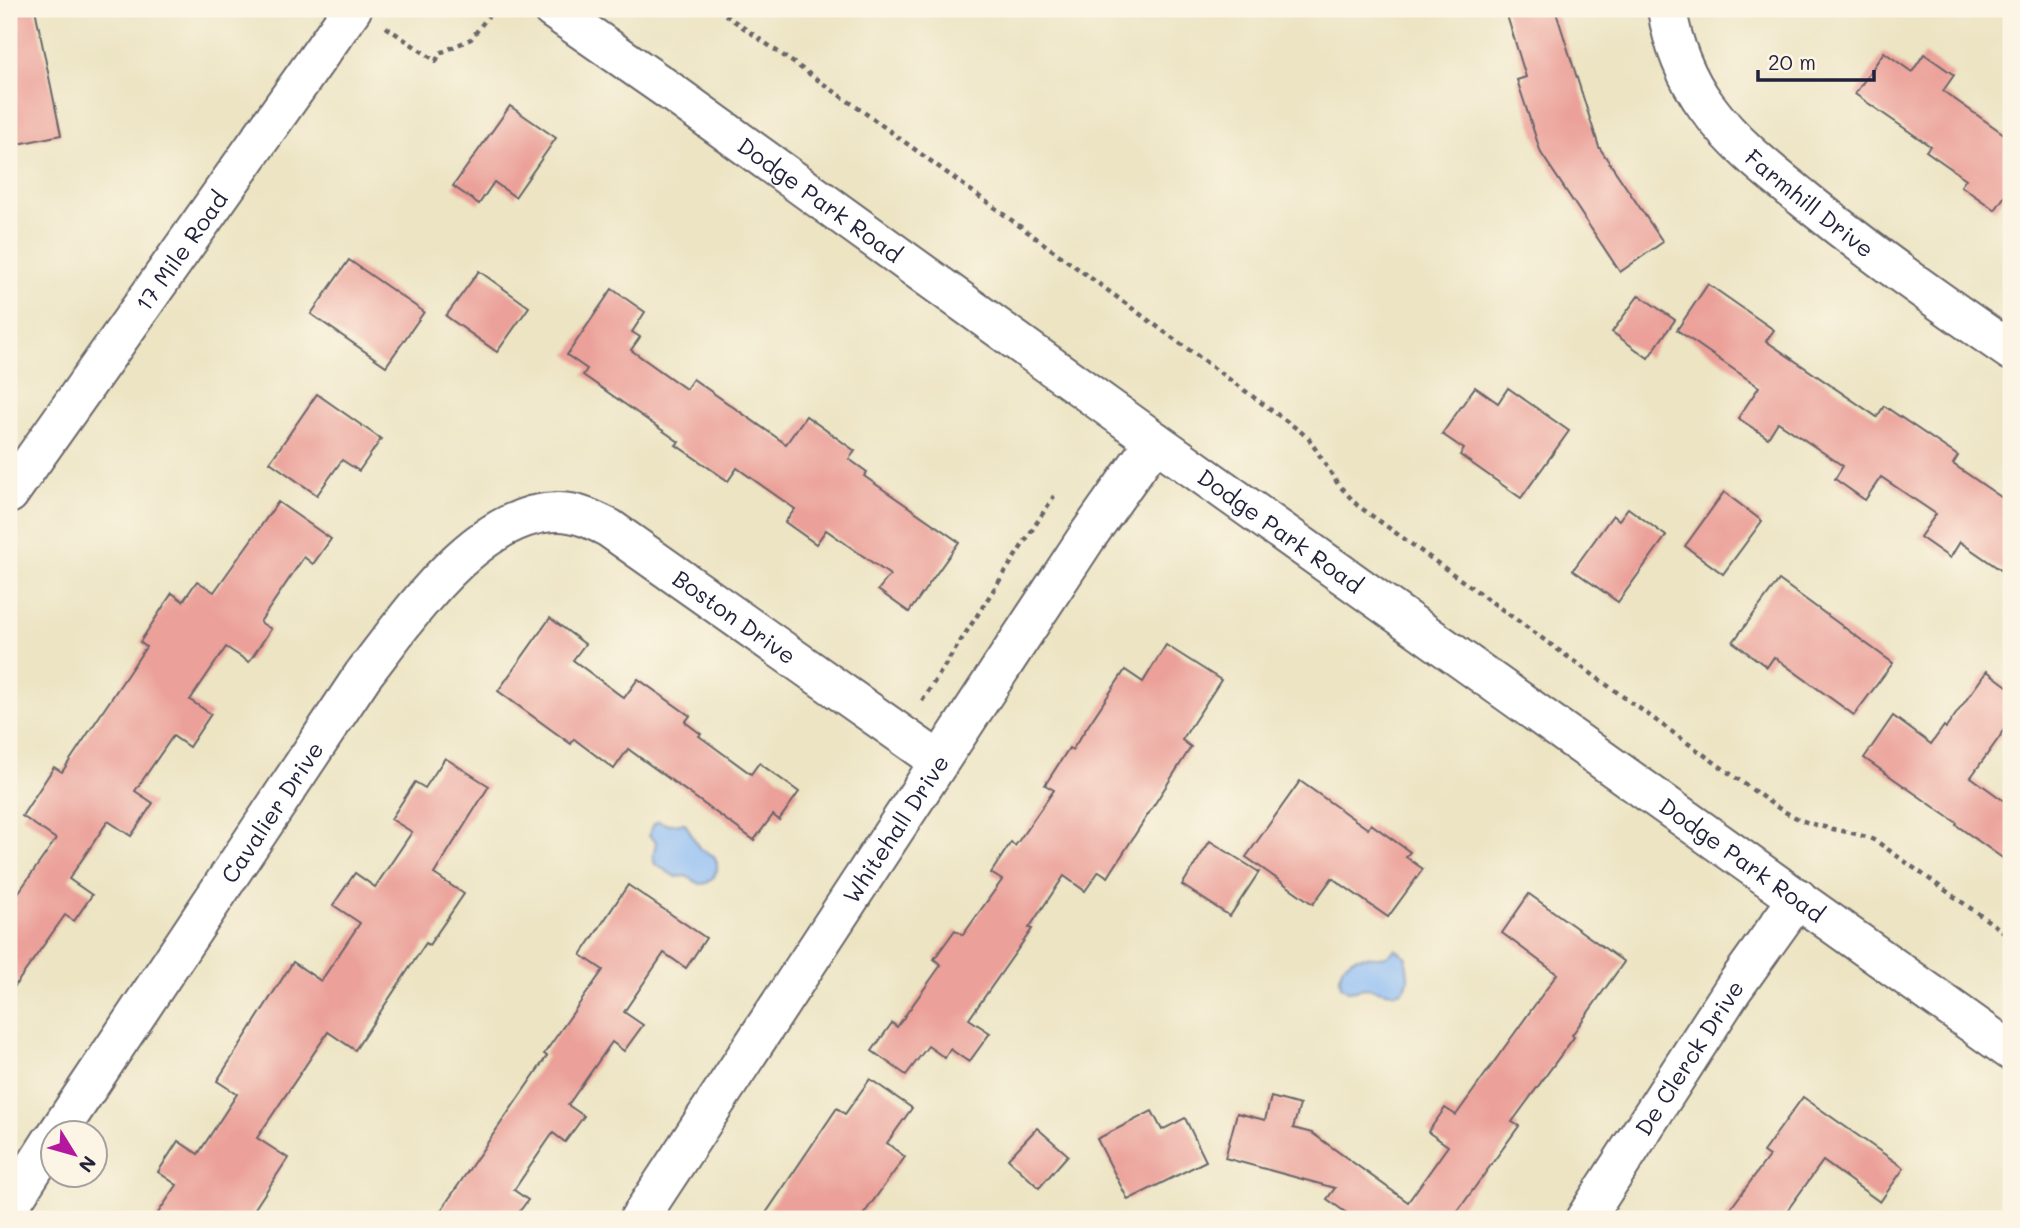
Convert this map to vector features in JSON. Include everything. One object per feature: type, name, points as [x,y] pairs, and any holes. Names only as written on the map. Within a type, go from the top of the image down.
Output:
[{"type":"street","name":"Dodge Park Road","points":[[552,9],[2011,1051]]},
{"type":"street","name":"Farmhill Drive","points":[[1667,9],[1679,53],[1691,81],[1726,132],[1754,159],[1836,225],[2011,351]]},
{"type":"street","name":"17 Mile Road","points":[[9,494],[366,16]]},
{"type":"street","name":"Whitehall Drive","points":[[639,1219],[1087,537],[1155,441]]},
{"type":"street","name":"Boston Drive","points":[[516,520],[537,513],[560,512],[585,517],[609,528],[939,761]]},
{"type":"street","name":"Cavalier Drive","points":[[66,1120],[363,675],[448,571],[482,539],[516,520]]},
{"type":"street","name":"De Clerck Drive","points":[[1585,1219],[1733,989],[1798,898]]},
{"type":"street","points":[[9,1207],[38,1162]]},
{"type":"path","points":[[717,9],[865,113],[1300,431],[1309,439],[1338,484],[1357,505],[1775,806],[1801,820],[1863,835],[1876,841],[2011,937]]},
{"type":"path","points":[[366,16],[436,61],[440,53],[471,39],[489,15]]},
{"type":"path","points":[[920,704],[1054,496]]},
{"type":"water","points":[[658,821],[666,824],[685,823],[699,848],[714,856],[717,870],[713,878],[700,884],[686,876],[676,877],[655,864],[653,858],[656,842],[649,836],[653,825]]},
{"type":"water","points":[[1395,949],[1407,957],[1408,980],[1402,991],[1390,993],[1365,988],[1348,991],[1341,986],[1342,967],[1351,960],[1362,956],[1387,956]]},
{"type":"building","points":[[9,9],[35,9],[61,135],[9,146]]},
{"type":"building","points":[[1505,9],[1555,9],[1599,147],[1663,242],[1620,272],[1541,153],[1517,80],[1526,77]]},
{"type":"building","points":[[1884,52],[1912,72],[1924,54],[1954,75],[1943,91],[2011,139],[2011,187],[1995,210],[1961,186],[1966,179],[1926,151],[1930,146],[1855,94]]},
{"type":"building","points":[[510,106],[556,138],[515,197],[494,182],[479,204],[453,186]]},
{"type":"building","points":[[349,260],[424,312],[386,366],[311,314]]},
{"type":"building","points":[[479,271],[529,307],[497,352],[446,316]]},
{"type":"building","points":[[1708,284],[1774,330],[1766,341],[1877,417],[1884,406],[1958,456],[1953,464],[2011,504],[2011,577],[1960,542],[1950,558],[1920,537],[1936,514],[1881,477],[1865,500],[1835,479],[1843,466],[1778,422],[1768,438],[1738,418],[1759,387],[1677,330]]},
{"type":"building","points":[[612,289],[645,312],[632,332],[640,337],[631,350],[686,389],[693,379],[786,444],[806,416],[855,451],[849,459],[867,472],[864,476],[959,542],[909,612],[878,590],[890,575],[826,530],[816,544],[785,522],[795,509],[737,468],[728,481],[676,445],[679,442],[583,375],[587,369],[567,355]]},
{"type":"building","points":[[1639,295],[1675,320],[1648,358],[1612,332]]},
{"type":"building","points":[[1475,387],[1498,403],[1508,388],[1569,431],[1521,498],[1460,455],[1464,449],[1442,434]]},
{"type":"building","points":[[317,394],[381,439],[359,471],[342,460],[317,495],[270,462]]},
{"type":"building","points":[[1724,492],[1762,521],[1723,574],[1685,546]]},
{"type":"building","points":[[278,502],[331,539],[313,564],[304,557],[260,622],[271,629],[249,662],[226,647],[190,700],[211,714],[189,747],[173,736],[135,791],[153,803],[131,836],[108,821],[69,879],[92,895],[74,921],[65,915],[9,994],[9,906],[56,839],[22,816],[54,767],[62,772],[146,647],[140,642],[172,593],[183,601],[197,581],[214,592]]},
{"type":"building","points":[[1628,508],[1666,536],[1618,602],[1573,570],[1613,515],[1619,520]]},
{"type":"building","points":[[1779,580],[1893,663],[1854,715],[1774,657],[1767,667],[1733,642]]},
{"type":"building","points":[[550,618],[585,644],[573,660],[624,698],[638,679],[690,716],[685,722],[701,734],[699,736],[751,774],[759,763],[799,792],[779,820],[773,815],[754,840],[628,749],[614,769],[574,739],[571,744],[498,691]]},
{"type":"building","points":[[1166,645],[1221,680],[1182,740],[1191,747],[1108,877],[1099,871],[1085,891],[1064,876],[1029,928],[1032,929],[969,1019],[990,1033],[969,1062],[950,1049],[945,1058],[928,1046],[906,1075],[872,1051],[892,1023],[897,1027],[941,965],[934,959],[955,930],[963,935],[1002,880],[991,873],[1011,842],[1015,846],[1054,790],[1045,785],[1069,748],[1072,750],[1125,670],[1143,682]]},
{"type":"building","points":[[1987,671],[2011,689],[2011,721],[1971,777],[2011,806],[2011,864],[1864,758],[1893,716],[1931,744],[1944,726],[1946,728]]},
{"type":"building","points":[[445,758],[489,786],[434,874],[464,894],[429,945],[426,943],[355,1050],[328,1032],[257,1138],[288,1158],[248,1219],[154,1219],[177,1185],[158,1172],[178,1141],[198,1154],[237,1094],[217,1081],[293,962],[321,981],[360,923],[333,905],[355,873],[375,887],[412,832],[391,819],[415,782],[425,788]]},
{"type":"building","points":[[1300,781],[1368,829],[1371,824],[1410,852],[1406,857],[1423,869],[1388,917],[1332,878],[1313,904],[1246,857]]},
{"type":"building","points":[[1210,841],[1259,872],[1230,916],[1182,885]]},
{"type":"building","points":[[628,885],[706,938],[686,968],[664,953],[624,1012],[643,1025],[624,1051],[612,1042],[568,1105],[584,1116],[565,1142],[553,1133],[514,1190],[528,1200],[514,1219],[435,1219],[603,970],[581,955]]},
{"type":"building","points":[[1529,894],[1624,962],[1512,1122],[1519,1126],[1452,1219],[1355,1219],[1327,1199],[1335,1188],[1225,1158],[1237,1113],[1265,1120],[1271,1097],[1300,1105],[1293,1128],[1312,1133],[1408,1202],[1448,1146],[1428,1132],[1445,1108],[1456,1115],[1557,974],[1502,933]]},
{"type":"building","points":[[870,1079],[912,1108],[887,1143],[905,1157],[860,1219],[762,1219],[837,1108],[845,1114]]},
{"type":"building","points":[[1803,1097],[1904,1168],[1880,1202],[1823,1161],[1781,1219],[1723,1219],[1769,1156],[1763,1152]]},
{"type":"building","points":[[1152,1111],[1162,1130],[1185,1118],[1206,1161],[1128,1200],[1097,1139]]},
{"type":"building","points":[[1037,1128],[1068,1155],[1039,1188],[1008,1159]]}]
